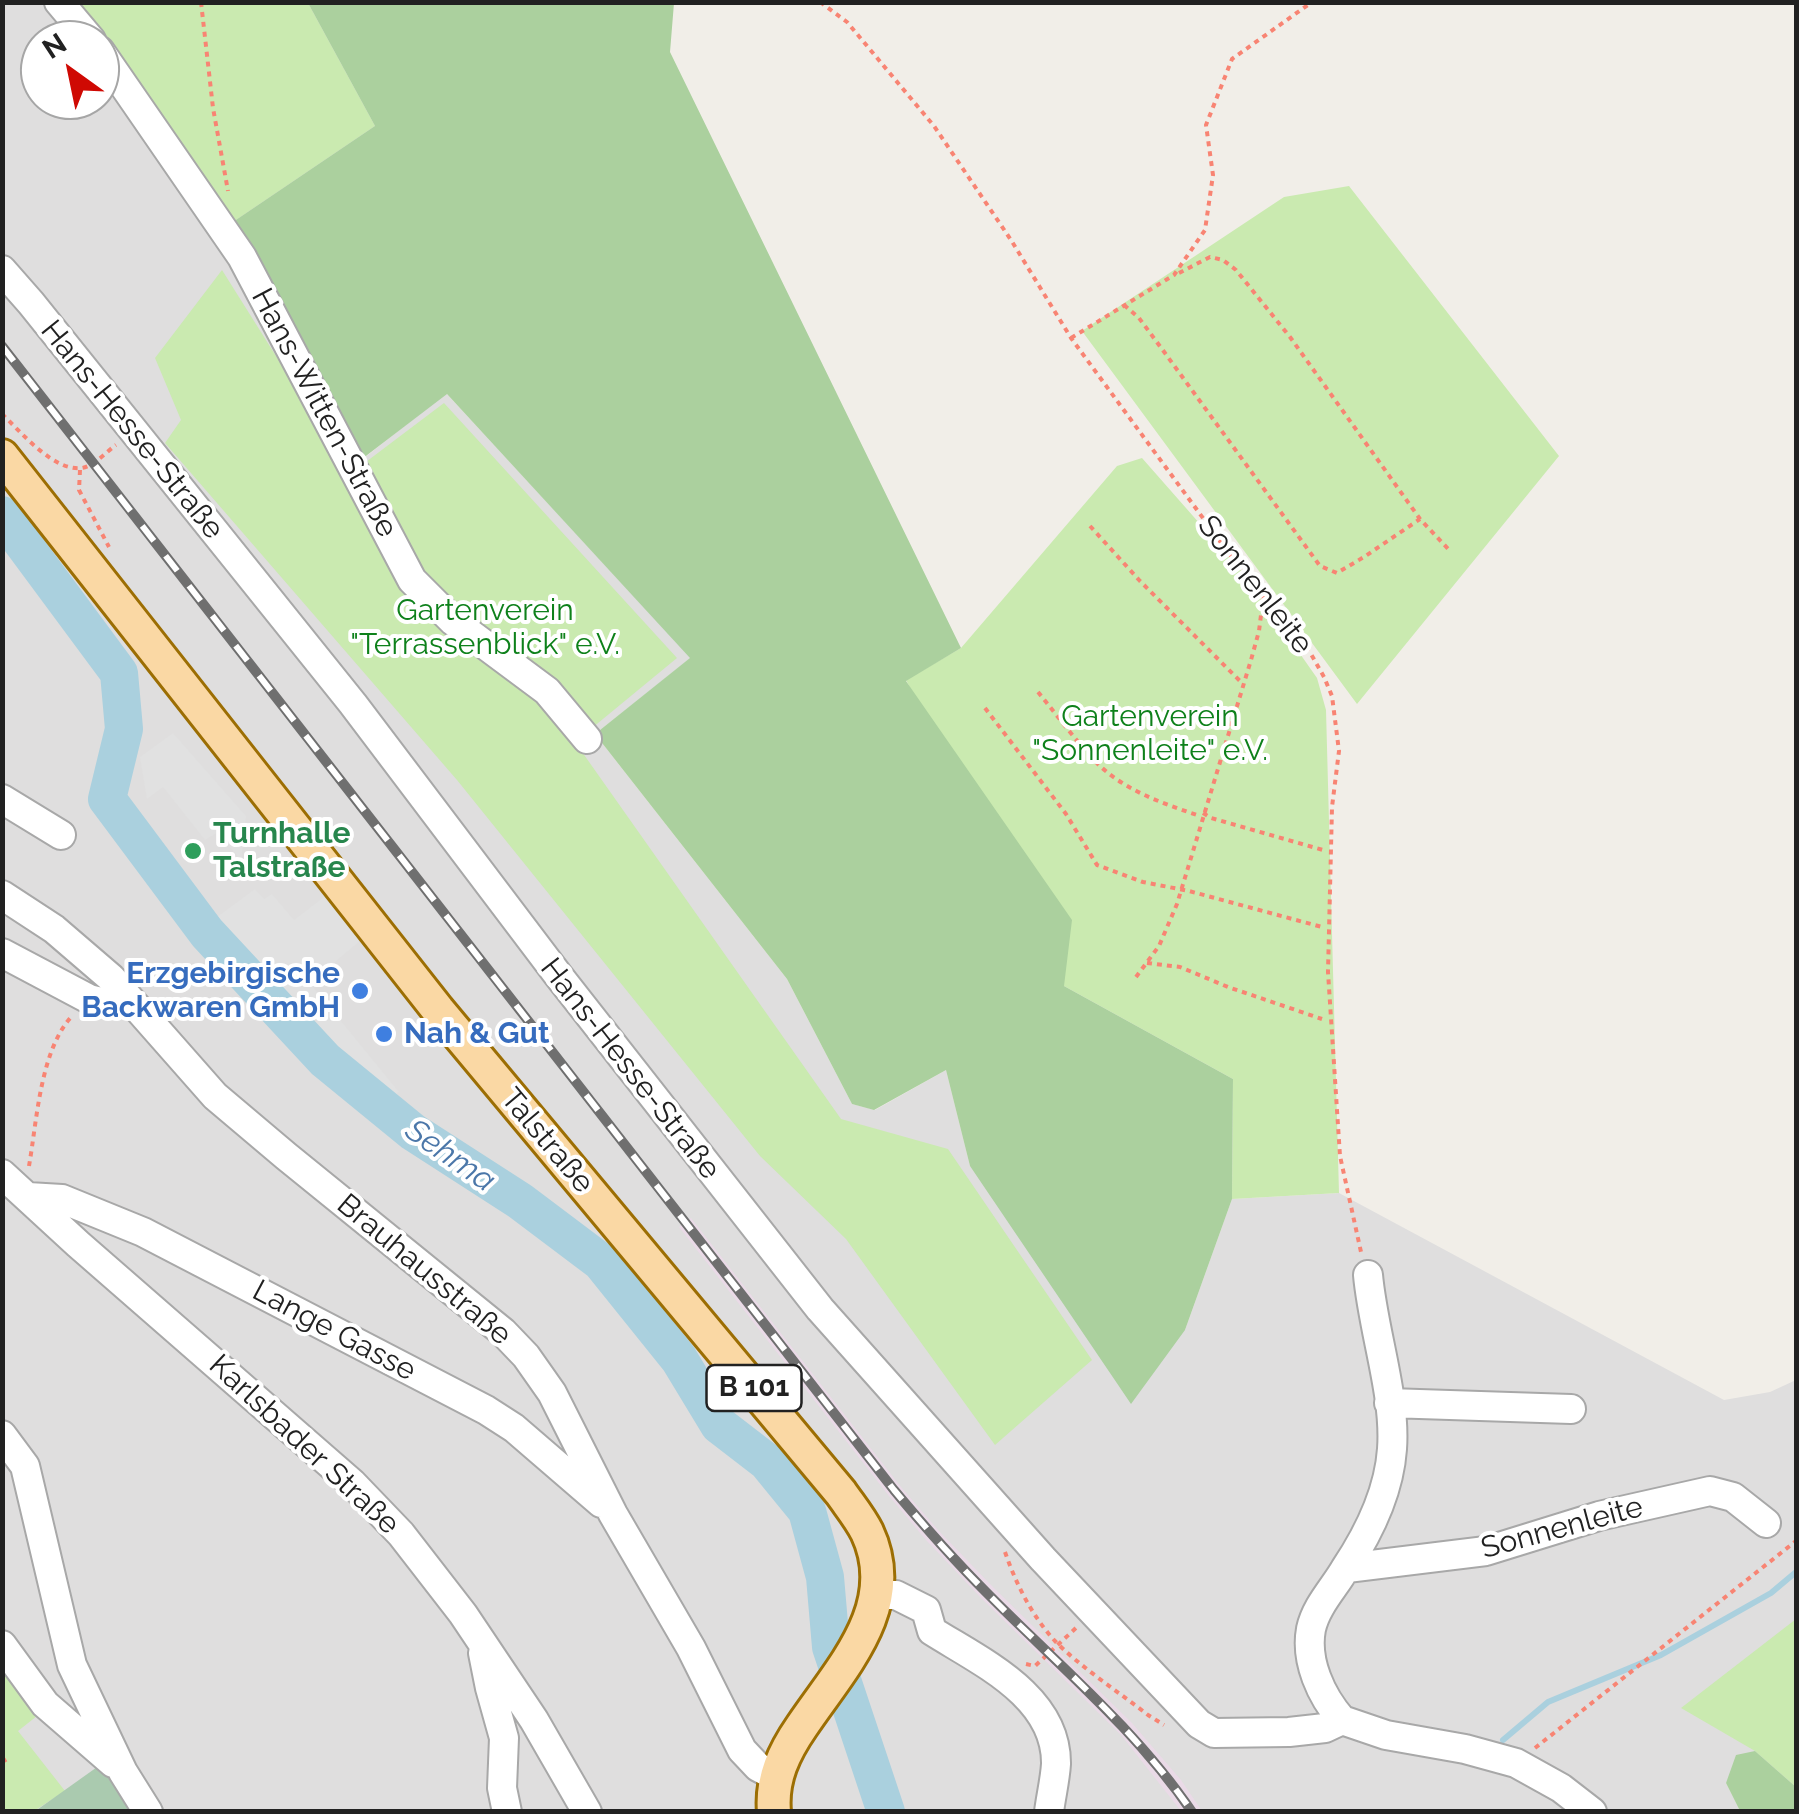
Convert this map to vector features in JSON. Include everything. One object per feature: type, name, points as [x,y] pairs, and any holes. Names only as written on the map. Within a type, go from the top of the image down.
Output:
[{"type":"main road","name":"Talstraße","points":[[2,456],[438,1010],[841,1494],[866,1530],[878,1578],[867,1626],[858,1647],[792,1741],[776,1776],[774,1812]]},
{"type":"street","name":"Hans-Witten-Straße","points":[[120,80],[242,257],[412,580],[453,621],[548,690],[587,739]]},
{"type":"street","name":"Hans-Hesse-Straße","points":[[2,270],[352,704],[750,1223],[820,1309],[999,1511],[1200,1724],[1214,1733],[1288,1732],[1325,1728],[1342,1720]]},
{"type":"street","points":[[2,799],[60,835]]},
{"type":"street","name":"Brauhausstraße","points":[[2,896],[54,930],[111,978],[214,1096],[503,1332],[526,1356],[552,1393],[742,1750],[776,1776]]},
{"type":"street","points":[[2,954],[89,999],[118,1002],[126,996]]},
{"type":"street","name":"Lange Gasse","points":[[17,1186],[62,1199],[143,1232],[486,1410],[514,1428],[614,1514]]},
{"type":"street","name":"Karlsbader Straße","points":[[17,1186],[352,1483],[401,1534],[463,1614],[534,1720],[587,1812]]},
{"type":"street","points":[[1368,1275],[1390,1403],[1392,1448],[1376,1516],[1318,1610],[1312,1628],[1312,1665],[1322,1691],[1342,1720],[1386,1736],[1465,1749],[1516,1763],[1561,1788],[1592,1812]]},
{"type":"street","points":[[1390,1403],[1571,1409]]},
{"type":"street","points":[[2,1435],[72,1665],[123,1772],[148,1812]]},
{"type":"street","name":"Sonnenleite","points":[[1346,1568],[1486,1550],[1599,1516],[1710,1491],[1733,1497],[1766,1523]]},
{"type":"street","points":[[877,1595],[896,1596],[926,1610],[932,1631],[1014,1684],[1040,1711],[1056,1762],[1049,1812]]},
{"type":"street","points":[[481,1642],[504,1738],[502,1788],[507,1812]]},
{"type":"street","points":[[2,1645],[44,1704],[123,1772]]},
{"type":"path","points":[[201,2],[213,108],[228,191]]},
{"type":"path","name":"Sonnenleite","points":[[820,2],[847,22],[934,126],[1071,338],[1263,599],[1311,654],[1332,696],[1339,752],[1332,807],[1328,972],[1338,1137],[1368,1275]]},
{"type":"path","points":[[1174,275],[1205,230],[1214,175],[1206,124],[1232,58],[1312,2]]},
{"type":"path","points":[[1071,338],[1174,275],[1210,258],[1222,260],[1236,270],[1299,349],[1420,518],[1450,552]]},
{"type":"path","points":[[1124,305],[1139,318],[1320,566],[1337,573],[1420,518]]},
{"type":"path","points":[[2,414],[49,457],[80,469],[134,430]]},
{"type":"path","points":[[80,469],[79,490],[116,560]]},
{"type":"path","points":[[1090,526],[1244,685]]},
{"type":"path","points":[[1136,977],[1160,946],[1182,890],[1244,685],[1263,599]]},
{"type":"path","points":[[1038,692],[1094,760],[1117,780],[1161,804],[1323,850]]},
{"type":"path","points":[[985,708],[1066,814],[1096,865],[1143,882],[1322,926]]},
{"type":"path","points":[[1146,963],[1180,967],[1322,1019]]},
{"type":"path","points":[[17,1186],[26,1180],[48,1054],[67,1021],[89,999]]},
{"type":"path","points":[[999,1511],[1002,1546],[1015,1580],[1040,1624],[1058,1644],[1148,1715],[1176,1732]]},
{"type":"path","points":[[1516,1763],[1796,1541]]},
{"type":"path","points":[[1014,1657],[1035,1666],[1095,1612]]},
{"type":"shaded area","points":[[3,3],[308,3],[375,126],[359,462],[446,393],[691,658],[595,734],[787,979],[852,1104],[875,1110],[946,1070],[970,1166],[1185,1330],[1232,1199],[1339,1193],[1724,1400],[1770,1392],[1796,1380],[1796,1787],[1755,1751],[1726,1783],[1740,1811],[3,1812]]},
{"type":"shaded area","points":[[173,733],[246,816],[241,861],[218,832],[205,840],[163,787],[147,799],[140,757]]},
{"type":"shaded area","points":[[255,889],[264,899],[272,894],[294,920],[324,897],[361,940],[310,983],[399,1092],[385,1101],[328,1059],[213,920]]},
{"type":"shaded area","points":[[691,1218],[938,1530],[1132,1723],[1202,1811],[1181,1811],[1121,1735],[926,1540],[679,1227]]},
{"type":"green space","points":[[70,3],[308,3],[375,126],[230,224],[120,72],[120,20],[82,20]]},
{"type":"green space","points":[[308,3],[674,3],[670,52],[961,648],[906,681],[1072,920],[1064,986],[1233,1079],[1232,1199],[1185,1330],[1131,1404],[970,1166],[946,1070],[874,1110],[852,1104],[787,979],[595,734],[690,658],[447,394],[358,462],[230,224],[375,126]]},
{"type":"green space","points":[[1349,186],[1559,456],[1357,704],[1082,331],[1284,197]]},
{"type":"green space","name":"Gartenverein \"Terrassenblick\" e.V.","points":[[222,270],[350,474],[444,403],[677,658],[575,742],[841,1119],[948,1149],[1092,1360],[995,1445],[846,1239],[760,1156],[457,780],[165,443],[181,420],[155,358]]},
{"type":"green space","name":"Gartenverein \"Sonnenleite\" e.V.","points":[[1142,458],[1244,574],[1317,678],[1326,710],[1339,1193],[1232,1199],[1233,1079],[1064,986],[906,680],[961,648],[1117,466]]},
{"type":"green space","points":[[1796,1619],[1796,1787],[1755,1751],[1681,1708]]},
{"type":"green space","points":[[2,1656],[42,1712],[18,1731],[65,1791],[34,1811],[3,1811]]},
{"type":"green space","points":[[1755,1751],[1796,1787],[1796,1811],[1740,1811],[1726,1783],[1736,1755]]},
{"type":"green space","points":[[100,1765],[138,1812],[34,1812]]},
{"type":"waterway","name":"Sehma","points":[[2,515],[119,673],[124,729],[107,799],[207,933],[325,1060],[413,1132],[520,1201],[601,1262],[679,1359],[719,1425],[767,1462],[807,1511],[825,1577],[831,1647],[886,1812]]},
{"type":"waterway","points":[[1503,1740],[1548,1702],[1661,1655],[1771,1593],[1796,1572]]},
{"type":"railway","points":[[2,346],[894,1490],[975,1581],[1146,1752],[1192,1812]]},
{"type":"place","name":"Turnhalle Talstraße","points":[[193,851]]},
{"type":"place","name":"Erzgebirgische Backwaren GmbH","points":[[360,991]]},
{"type":"place","name":"Nah & Gut","points":[[384,1034]]}]
